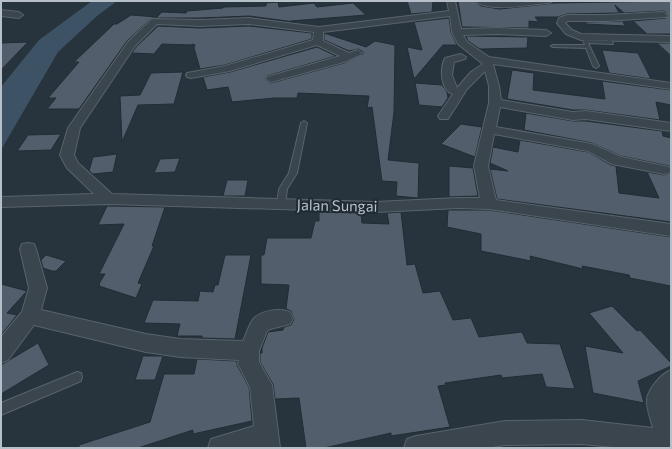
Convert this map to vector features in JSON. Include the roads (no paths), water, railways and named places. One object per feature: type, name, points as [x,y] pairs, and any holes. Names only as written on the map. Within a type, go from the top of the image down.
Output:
[{"type":"street","points":[[451,1],[457,32],[463,44],[487,62],[566,70],[671,86]]},
{"type":"street","points":[[478,1],[488,4],[549,1]]},
{"type":"street","points":[[1,13],[19,15]]},
{"type":"street","points":[[192,74],[226,69],[319,36],[453,13]]},
{"type":"street","points":[[663,15],[606,18],[567,18],[562,20],[561,23],[567,31],[574,35],[609,38],[671,39]]},
{"type":"street","points":[[108,198],[72,165],[67,155],[74,128],[131,44],[153,22],[200,23],[249,21],[319,36],[352,54],[340,60],[271,79]]},
{"type":"street","points":[[457,32],[497,31],[546,33]]},
{"type":"street","points":[[460,93],[451,90],[447,75],[449,60],[461,57]]},
{"type":"street","points":[[444,116],[469,80],[487,62]]},
{"type":"street","points":[[487,62],[494,86],[494,103],[481,166],[489,204]]},
{"type":"street","points":[[494,103],[572,116],[586,115],[671,127]]},
{"type":"street","points":[[488,129],[592,148],[617,161],[664,170]]},
{"type":"street","name":"Jalan Sungai","points":[[1,202],[108,198],[376,207],[458,203],[489,204],[671,230]]},
{"type":"street","points":[[1,353],[30,316],[38,288],[28,249]]},
{"type":"street","points":[[30,316],[146,343],[180,348],[249,351]]},
{"type":"street","points":[[220,448],[267,441],[261,386],[249,364],[249,351],[259,326],[264,321],[283,318]]},
{"type":"street","points":[[416,448],[505,433],[582,432],[660,444],[666,432],[658,400],[671,381]]},
{"type":"lane","points":[[596,66],[585,41],[611,43],[609,38]]},
{"type":"lane","points":[[553,46],[587,47]]},
{"type":"lane","points":[[281,205],[283,189],[293,173],[304,123]]},
{"type":"lane","points":[[1,409],[77,377]]},
{"type":"water","points":[[92,1],[117,1],[97,16],[58,52],[1,150],[1,87],[39,40]]}]
